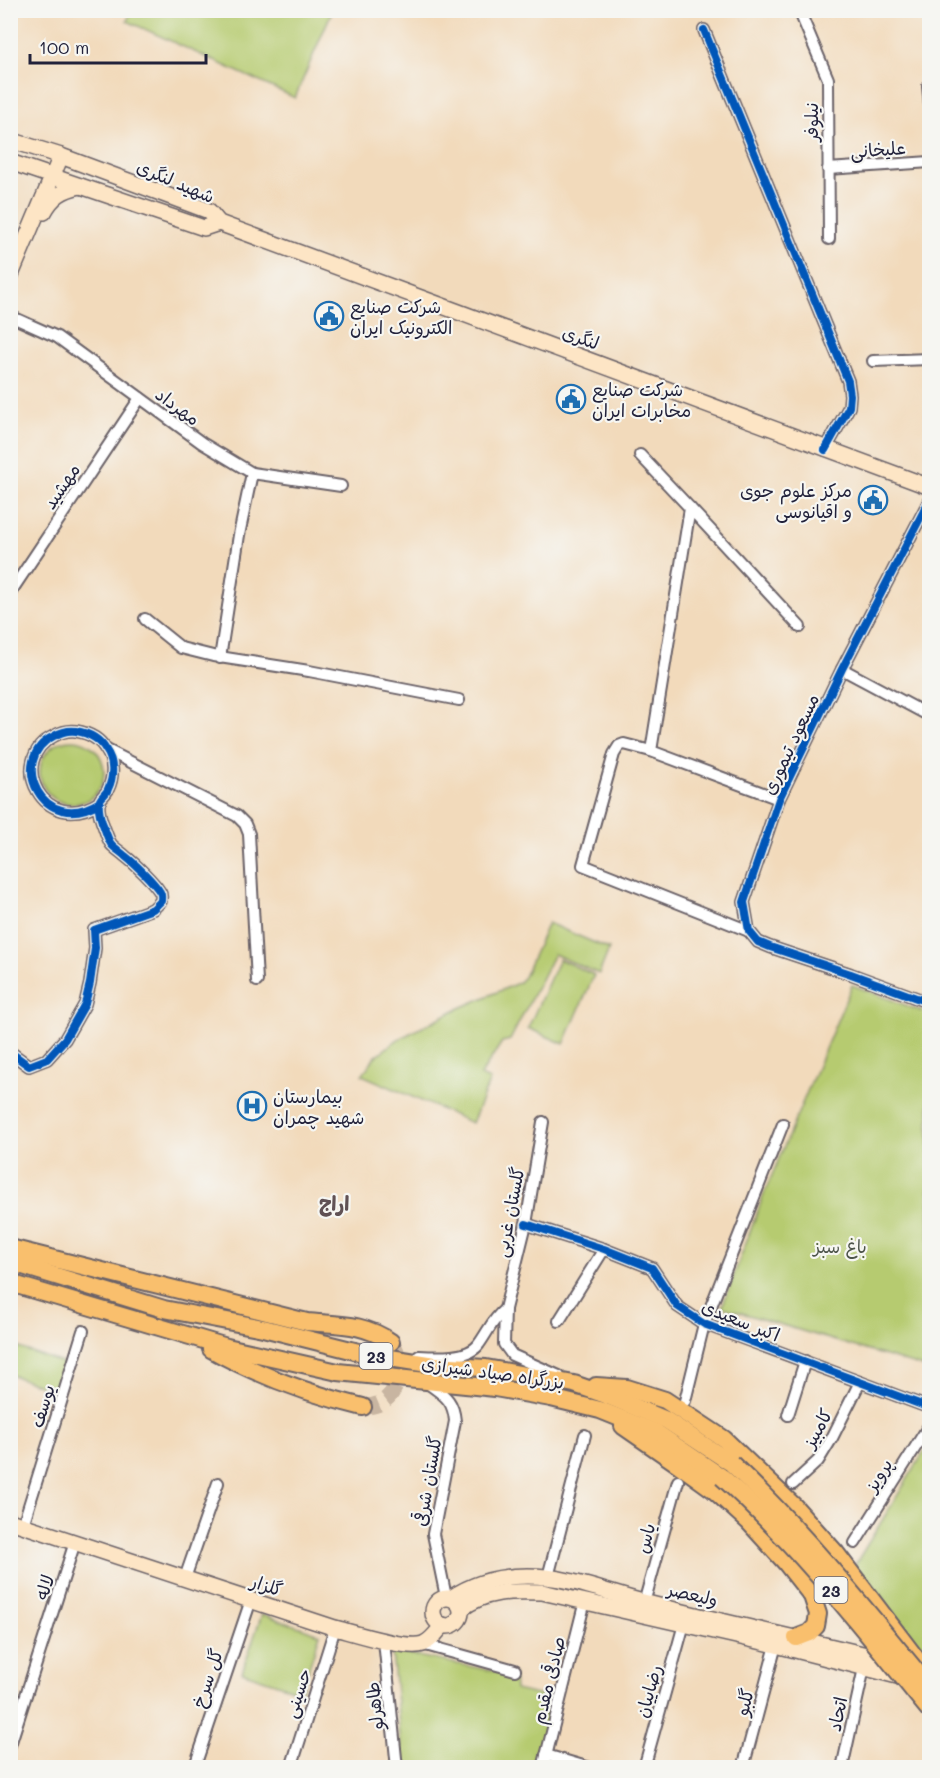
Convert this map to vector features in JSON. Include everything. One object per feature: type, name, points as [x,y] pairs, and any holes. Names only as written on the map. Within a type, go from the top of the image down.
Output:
[{"type":"highway","points":[[10,1248],[307,1322],[355,1326],[377,1332],[391,1342]]},
{"type":"highway","name":"بزرگراه صیاد شیرازی","points":[[10,1262],[164,1308],[263,1328],[371,1355],[434,1365],[486,1368],[574,1384],[666,1420],[781,1513],[927,1679]]},
{"type":"highway","name":"بزرگراه صیاد شیرازی","points":[[10,1283],[227,1347],[338,1372],[495,1388],[551,1398],[600,1410],[657,1433],[704,1464],[727,1470],[750,1502],[821,1578],[930,1711]]},
{"type":"highway","points":[[187,1335],[234,1362],[281,1383],[363,1407]]},
{"type":"highway","points":[[574,1384],[627,1388],[665,1400],[724,1439],[794,1506],[836,1553],[927,1679]]},
{"type":"highway","points":[[600,1410],[714,1490],[748,1521],[786,1563],[812,1596],[818,1614],[816,1626],[809,1633],[796,1638]]},
{"type":"main road","name":"شهید لنگری","points":[[10,140],[61,156],[209,211],[219,223],[204,228],[10,162]]},
{"type":"main road","points":[[10,277],[61,156]]},
{"type":"main road","points":[[33,222],[43,214],[50,201],[59,193],[80,186]]},
{"type":"main road","name":"لنگری","points":[[219,223],[825,450],[930,487]]},
{"type":"main road","name":"گلزار","points":[[17,1523],[335,1628],[399,1644],[422,1644]]},
{"type":"main road","name":"ولیعصر","points":[[453,1601],[466,1588],[483,1581],[526,1576],[560,1578],[644,1603],[796,1638],[927,1679]]},
{"type":"main road","name":"ولیعصر","points":[[453,1601],[473,1600],[505,1592],[542,1592],[776,1645],[864,1668],[927,1679]]},
{"type":"main road","points":[[441,1599],[453,1601],[455,1623],[450,1626],[443,1625],[436,1621],[434,1610],[435,1604],[441,1599]]},
{"type":"main road","points":[[422,1644],[443,1625]]},
{"type":"street","name":"نیلوفر","points":[[799,10],[828,79],[829,239]]},
{"type":"street","points":[[704,30],[848,381],[849,407],[825,450]]},
{"type":"street","points":[[928,86],[930,106]]},
{"type":"street","name":"علیخانی","points":[[828,169],[930,162]]},
{"type":"street","name":"مهرداد","points":[[10,316],[57,338],[202,443],[252,473],[341,486]]},
{"type":"street","points":[[873,361],[930,358]]},
{"type":"street","name":"مهشید","points":[[10,593],[140,398]]},
{"type":"street","points":[[640,456],[800,627]]},
{"type":"street","points":[[220,658],[239,535],[252,473]]},
{"type":"street","name":"مسعود تیموری","points":[[749,931],[744,902],[779,799],[842,669],[930,499]]},
{"type":"street","points":[[651,751],[690,508]]},
{"type":"street","points":[[145,619],[181,648],[220,658],[317,673],[459,700]]},
{"type":"street","points":[[842,669],[930,716]]},
{"type":"street","points":[[61,732],[86,733],[98,740],[106,750],[112,763],[112,777],[108,790],[99,801],[88,809],[76,812],[63,811],[51,806],[41,797],[34,785],[32,772],[39,748],[49,738],[61,732]]},
{"type":"street","points":[[779,799],[651,751],[624,744],[614,754],[583,865],[749,931],[758,942],[770,947],[930,1003]]},
{"type":"street","points":[[106,750],[237,816],[245,824],[249,834],[257,981]]},
{"type":"street","points":[[10,1052],[29,1066],[47,1059],[65,1039],[85,1004],[95,948],[94,930],[153,909],[161,901],[160,892],[134,863],[112,844],[100,816],[99,801]]},
{"type":"street","name":"گلستان غربی","points":[[505,1309],[526,1224],[543,1122]]},
{"type":"street","points":[[685,1401],[704,1324],[783,1124]]},
{"type":"street","name":"اکبر سعیدی","points":[[526,1224],[604,1249],[652,1268],[677,1306],[704,1324],[930,1408]]},
{"type":"street","points":[[559,1321],[604,1249]]},
{"type":"street","points":[[371,1355],[438,1357],[462,1354],[477,1347],[495,1317],[505,1309]]},
{"type":"street","points":[[505,1309],[504,1344],[513,1355],[574,1384]]},
{"type":"street","name":"یوسف","points":[[17,1523],[83,1331]]},
{"type":"street","points":[[788,1415],[805,1361]]},
{"type":"street","name":"گلستان شرقی","points":[[426,1382],[454,1407],[454,1420],[433,1534],[453,1601]]},
{"type":"street","name":"کامبیز","points":[[793,1484],[818,1461],[860,1382]]},
{"type":"street","name":"پرویز","points":[[855,1543],[930,1424]]},
{"type":"street","points":[[548,1577],[585,1435]]},
{"type":"street","name":"یاس","points":[[644,1603],[678,1481]]},
{"type":"street","points":[[185,1578],[218,1483]]},
{"type":"street","name":"لاله","points":[[10,1745],[75,1542]]},
{"type":"street","name":"گل سرخ","points":[[195,1766],[251,1600]]},
{"type":"street","name":"صادقی مقدم","points":[[543,1767],[585,1601]]},
{"type":"street","name":"رضاییان","points":[[644,1767],[684,1624]]},
{"type":"street","name":"حسینی","points":[[291,1767],[335,1628]]},
{"type":"street","name":"طاهرلو","points":[[384,1641],[397,1767]]},
{"type":"street","name":"گلزار","points":[[422,1644],[515,1670]]},
{"type":"street","name":"گلبو","points":[[743,1767],[776,1645]]},
{"type":"street","name":"اتحاد","points":[[843,1767],[864,1668]]},
{"type":"street","points":[[546,1755],[590,1767]]},
{"type":"green space","points":[[132,10],[332,11],[295,98],[127,21]]},
{"type":"green space","points":[[72,740],[84,742],[95,749],[102,760],[104,772],[102,784],[95,795],[84,802],[72,804],[60,802],[49,795],[42,784],[40,772],[42,760],[49,749],[60,742]]},
{"type":"green space","points":[[548,923],[609,949],[599,974],[554,954],[510,1040],[502,1042],[480,1076],[490,1080],[472,1123],[362,1075],[375,1057],[397,1040],[453,1011],[518,983],[524,977]]},
{"type":"green space","points":[[559,959],[594,975],[564,1044],[528,1028]]},
{"type":"green space","name":"باغ سبز","points":[[852,985],[929,1014],[929,1369],[722,1307],[764,1194]]},
{"type":"green space","points":[[11,1345],[65,1364],[56,1391],[11,1375]]},
{"type":"green space","points":[[929,1444],[929,1662],[851,1571]]},
{"type":"green space","points":[[262,1614],[320,1634],[301,1692],[242,1672]]},
{"type":"green space","points":[[392,1651],[514,1675],[515,1690],[555,1699],[538,1767],[403,1767]]},
{"type":"tunnel","points":[[363,1407],[382,1402],[394,1389],[399,1367],[394,1346]]},
{"type":"cycle path","points":[[704,30],[848,381],[849,407],[825,450]]},
{"type":"cycle path","points":[[930,499],[842,669],[779,799],[744,902],[749,931],[758,942],[930,1003]]},
{"type":"cycle path","points":[[10,1052],[29,1066],[47,1059],[65,1039],[85,1004],[95,948],[94,930],[153,909],[161,901],[161,893],[153,883],[112,846],[107,836],[100,817],[99,803],[100,800],[107,792],[112,769],[111,759],[103,746],[89,735],[70,731],[57,735],[40,747],[33,761],[32,776],[38,791],[48,803],[62,810],[80,810],[100,802]]},
{"type":"cycle path","points":[[526,1224],[604,1249],[652,1268],[677,1306],[704,1324],[930,1408]]},
{"type":"place","name":"شرکت صنایع الکترونیک ایران","points":[[329,316]]},
{"type":"place","name":"شرکت صنایع مخابرات ایران","points":[[571,399]]},
{"type":"place","name":"مرکز علوم جوی و اقیانوسی","points":[[873,500]]},
{"type":"place","name":"بیمارستان شهید چمران","points":[[252,1106]]},
{"type":"district","name":"اراج","points":[[334,1203]]}]
